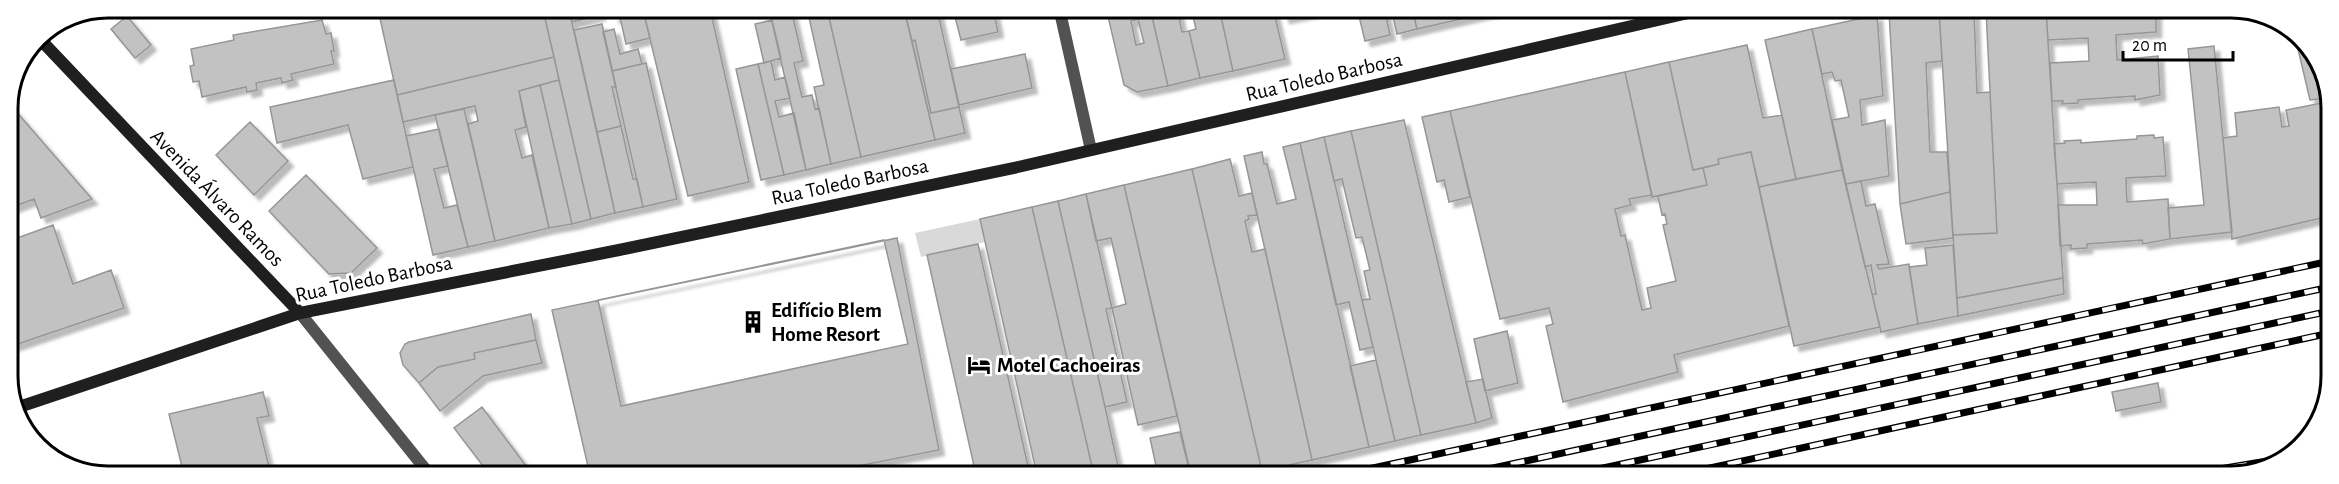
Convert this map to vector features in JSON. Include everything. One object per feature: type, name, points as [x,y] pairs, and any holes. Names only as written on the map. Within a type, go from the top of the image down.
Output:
[{"type":"street","points":[[1061,18],[1091,150]]},
{"type":"street","name":"Rua Toledo Barbosa","points":[[23,406],[300,313],[630,248],[1091,150],[1666,18]]},
{"type":"street","name":"Avenida Álvaro Ramos","points":[[45,44],[300,313],[423,466]]},
{"type":"shaded area","points":[[980,219],[985,242],[921,257],[915,233]]},
{"type":"building","points":[[125,18],[129,18],[151,45],[135,58],[111,29]]},
{"type":"building","points":[[380,18],[545,18],[554,57],[397,95]]},
{"type":"building","points":[[545,18],[571,18],[615,213],[591,219]]},
{"type":"building","points":[[571,18],[588,18],[572,22]]},
{"type":"building","points":[[620,18],[645,18],[650,38],[626,44]]},
{"type":"building","points":[[645,18],[712,18],[749,182],[688,196]]},
{"type":"building","points":[[771,18],[793,18],[803,61],[794,63],[802,97],[812,95],[815,109],[819,108],[831,164],[806,170]]},
{"type":"building","points":[[809,18],[829,18],[861,157],[831,164],[814,87],[824,85]]},
{"type":"building","points":[[829,18],[906,18],[935,140],[861,157]]},
{"type":"building","points":[[906,18],[939,18],[959,107],[931,113],[915,40],[912,41]]},
{"type":"building","points":[[955,18],[995,18],[998,32],[961,40]]},
{"type":"building","points":[[1108,18],[1152,18],[1168,86],[1137,92],[1124,85]],"holes":[[[1138,19],[1144,43],[1136,45],[1131,21]]]},
{"type":"building","points":[[1152,18],[1179,18],[1182,32],[1189,31],[1200,78],[1168,86]]},
{"type":"building","points":[[1193,18],[1221,18],[1233,71],[1200,78],[1189,31],[1196,29]]},
{"type":"building","points":[[1221,18],[1275,18],[1285,59],[1233,71]]},
{"type":"building","points":[[1359,18],[1386,18],[1390,35],[1365,41]]},
{"type":"building","points":[[1393,18],[1414,18],[1417,29],[1397,34]]},
{"type":"building","points":[[1414,18],[1466,18],[1417,29]]},
{"type":"building","points":[[1863,18],[1877,18],[1883,96],[1860,100],[1862,125],[1885,120],[1889,176],[1846,184],[1832,120],[1849,117],[1841,80],[1835,81],[1832,72],[1822,74],[1812,29]]},
{"type":"building","points":[[1889,18],[1939,18],[1942,61],[1926,63],[1930,152],[1947,152],[1950,192],[1900,204]]},
{"type":"building","points":[[1939,18],[1974,18],[1977,93],[1990,92],[1997,233],[1953,235]]},
{"type":"building","points":[[1986,18],[2047,18],[2063,278],[1957,298],[1953,235],[1997,233]]},
{"type":"building","points":[[2047,18],[2156,18],[2156,32],[2116,35],[2117,60],[2158,56],[2160,95],[2135,100],[2135,96],[2078,100],[2078,103],[2062,104],[2063,101],[2052,101],[2050,63],[2089,61],[2088,38],[2048,40]]},
{"type":"building","points":[[322,20],[326,34],[331,33],[334,64],[291,74],[293,80],[282,83],[281,78],[256,83],[257,90],[247,92],[246,87],[202,97],[199,81],[193,82],[190,66],[194,65],[191,49],[234,40],[233,35]]},
{"type":"building","points":[[772,20],[781,58],[764,63],[755,24]]},
{"type":"building","points":[[602,24],[616,87],[612,87],[621,126],[597,132],[574,30]]},
{"type":"building","points":[[614,29],[620,54],[638,49],[642,64],[612,71],[603,32]]},
{"type":"building","points":[[1812,29],[1842,170],[1796,179],[1765,40]]},
{"type":"building","points":[[915,40],[931,113],[959,107],[965,133],[935,140],[912,41]]},
{"type":"building","points":[[1747,45],[1763,118],[1782,115],[1796,179],[1759,187],[1751,152],[1718,159],[1719,164],[1693,170],[1669,62]]},
{"type":"building","points":[[2214,46],[2232,232],[2170,239],[2168,208],[2204,205],[2188,49]]},
{"type":"building","points":[[2298,47],[2312,68],[2319,90],[2320,99],[2310,100]]},
{"type":"building","points":[[1025,54],[1032,88],[959,105],[951,69]]},
{"type":"building","points":[[554,57],[559,80],[519,91],[526,127],[515,130],[522,158],[532,155],[549,228],[495,241],[468,124],[478,121],[475,106],[403,122],[397,95]]},
{"type":"building","points":[[771,61],[775,80],[785,77],[790,98],[775,101],[779,117],[794,113],[806,170],[784,175],[758,64]]},
{"type":"building","points":[[1669,62],[1693,170],[1703,168],[1707,185],[1652,197],[1625,72]]},
{"type":"building","points":[[646,63],[677,199],[643,207],[612,71]]},
{"type":"building","points":[[758,64],[784,175],[761,180],[736,69]]},
{"type":"building","points":[[1625,72],[1652,195],[1629,199],[1631,205],[1615,209],[1621,236],[1625,235],[1642,310],[1651,308],[1647,288],[1676,281],[1663,225],[1667,224],[1665,214],[1662,215],[1658,196],[1707,185],[1703,168],[1719,164],[1718,159],[1751,152],[1789,326],[1674,355],[1678,372],[1563,402],[1546,326],[1553,324],[1549,308],[1500,319],[1450,111]]},
{"type":"building","points":[[394,80],[413,167],[363,179],[348,125],[277,143],[270,107]]},
{"type":"building","points":[[559,80],[591,219],[572,224],[540,85]]},
{"type":"building","points":[[540,85],[572,224],[549,228],[519,91]]},
{"type":"building","points":[[2320,103],[2321,218],[2232,239],[2223,138],[2237,136],[2235,113],[2279,107],[2282,127],[2289,126],[2286,110]]},
{"type":"building","points":[[464,109],[495,241],[468,247],[435,115]]},
{"type":"building","points":[[1450,111],[1470,197],[1449,202],[1444,180],[1437,182],[1422,117]]},
{"type":"building","points":[[18,114],[92,199],[41,218],[34,199],[18,205]]},
{"type":"building","points":[[1404,120],[1476,423],[1421,435],[1351,131]]},
{"type":"building","points":[[250,122],[288,161],[254,195],[216,155]]},
{"type":"building","points":[[621,126],[633,179],[637,179],[643,207],[615,213],[597,132]]},
{"type":"building","points":[[439,129],[448,166],[434,169],[444,208],[457,205],[468,247],[433,255],[406,136]]},
{"type":"building","points":[[1351,131],[1421,435],[1395,441],[1362,300],[1370,299],[1364,271],[1370,270],[1362,237],[1356,238],[1342,179],[1334,181],[1324,137]]},
{"type":"building","points":[[2154,135],[2154,138],[2163,137],[2166,176],[2126,178],[2127,202],[2168,199],[2170,239],[2143,244],[2142,240],[2087,244],[2087,248],[2071,249],[2071,245],[2060,246],[2058,205],[2097,205],[2096,182],[2057,184],[2054,144],[2065,143],[2064,141],[2081,140],[2081,143],[2137,139],[2137,136]]},
{"type":"building","points":[[1324,137],[1373,347],[1360,350],[1349,302],[1336,305],[1300,143]]},
{"type":"building","points":[[1300,143],[1369,447],[1312,460],[1244,156],[1262,152],[1277,204],[1296,199],[1283,147]]},
{"type":"building","points":[[1230,159],[1239,196],[1252,193],[1257,215],[1248,216],[1249,219],[1245,221],[1252,252],[1265,249],[1312,460],[1285,466],[1261,466],[1192,169]]},
{"type":"building","points":[[1192,169],[1261,466],[1189,466],[1124,185]]},
{"type":"building","points":[[1842,170],[1880,327],[1794,346],[1759,187]]},
{"type":"building","points":[[306,175],[377,248],[351,273],[329,274],[269,211]]},
{"type":"building","points":[[1861,181],[1866,206],[1875,204],[1889,264],[1877,265],[1879,269],[1909,264],[1918,324],[1881,332],[1872,294],[1876,294],[1871,265],[1865,267],[1846,184]]},
{"type":"building","points":[[1124,185],[1177,416],[1138,425],[1112,308],[1126,304],[1111,238],[1096,241],[1086,194]]},
{"type":"building","points":[[1950,192],[1953,238],[1906,244],[1900,204]]},
{"type":"building","points":[[1086,194],[1112,308],[1106,309],[1127,402],[1105,407],[1058,201]]},
{"type":"building","points":[[1058,201],[1118,466],[1092,466],[1032,207]]},
{"type":"building","points":[[1032,207],[1092,466],[1035,466],[980,219]]},
{"type":"building","points":[[53,225],[73,284],[111,270],[124,308],[18,344],[18,238]]},
{"type":"building","points":[[897,238],[939,450],[858,466],[588,466],[552,310]]},
{"type":"building","name":"Edifício Blem Home Resort","points":[[884,240],[908,344],[621,406],[598,300]]},
{"type":"building","name":"Motel Cachoeiras","points":[[978,244],[1028,466],[974,466],[927,255]]},
{"type":"building","points":[[1953,245],[1958,316],[1918,324],[1909,267],[1927,265],[1925,248]]},
{"type":"building","points":[[2063,278],[2064,294],[1958,316],[1957,298]]},
{"type":"building","points":[[531,314],[536,340],[474,353],[475,359],[438,367],[419,383],[403,365],[400,353],[405,344],[409,342]]},
{"type":"building","points":[[1507,331],[1518,383],[1485,391],[1474,339]]},
{"type":"building","points":[[536,340],[542,363],[483,376],[440,411],[419,383],[438,367],[475,359],[474,353]]},
{"type":"building","points":[[1376,360],[1395,441],[1369,447],[1350,366]]},
{"type":"building","points":[[1483,379],[1492,418],[1476,423],[1466,382]]},
{"type":"building","points":[[2158,383],[2161,402],[2116,411],[2112,392]]},
{"type":"building","points":[[263,392],[269,416],[257,418],[269,466],[182,466],[169,414]]},
{"type":"building","points":[[482,407],[526,466],[483,466],[454,428]]},
{"type":"building","points":[[1180,432],[1188,466],[1156,466],[1150,438]]},
{"type":"railway","points":[[1382,466],[2321,263]]},
{"type":"railway","points":[[1502,466],[2321,289]]},
{"type":"railway","points":[[1612,466],[2321,313]]},
{"type":"railway","points":[[1719,466],[2321,335]]},
{"type":"place","name":"Edifício Blem Home Resort","points":[[753,322]]},
{"type":"place","name":"Motel Cachoeiras","points":[[979,365]]}]
